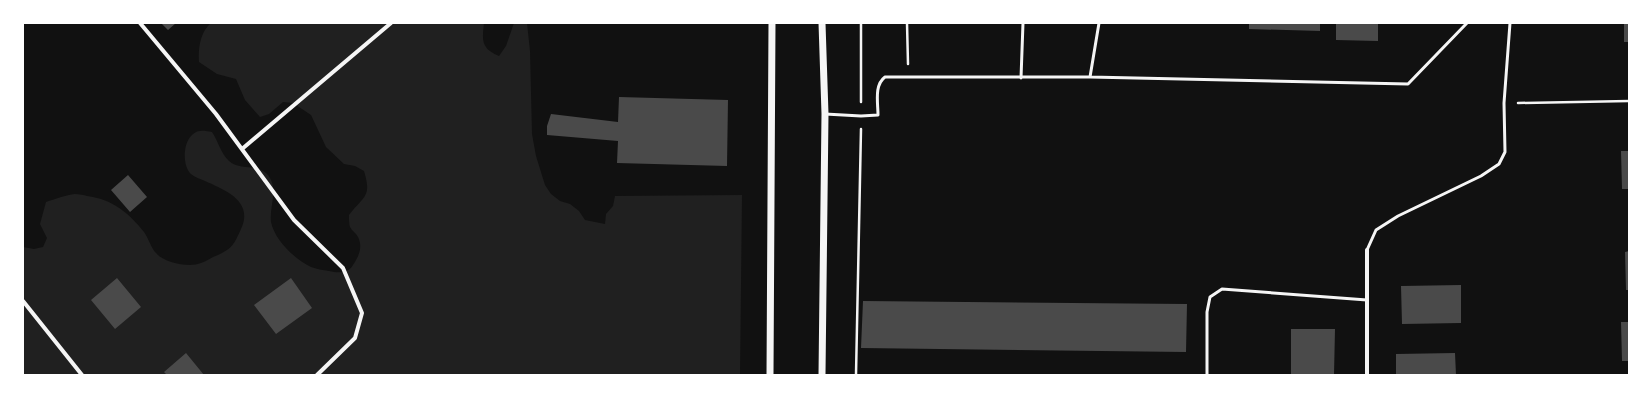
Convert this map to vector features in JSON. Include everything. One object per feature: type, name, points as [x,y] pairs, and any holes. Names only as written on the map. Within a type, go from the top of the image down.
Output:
[{"type":"street","points":[[140,23],[216,114],[294,220],[343,268],[362,313],[355,338],[317,375]]},
{"type":"street","points":[[242,149],[391,23]]},
{"type":"street","points":[[770,375],[772,23]]},
{"type":"street","points":[[822,23],[825,114],[822,375]]},
{"type":"street","points":[[1367,250],[1367,375]]},
{"type":"street","points":[[23,301],[82,375]]},
{"type":"lane","points":[[1022,78],[1023,23]]},
{"type":"lane","points":[[1090,78],[1099,23]]},
{"type":"lane","points":[[825,114],[861,116],[878,115],[878,88],[880,80],[885,77],[1090,78],[1408,84],[1467,23]]},
{"type":"lane","points":[[1367,250],[1376,230],[1398,216],[1481,176],[1499,164],[1505,152],[1504,103],[1510,23]]},
{"type":"lane","points":[[1207,375],[1206,312],[1210,297],[1222,289],[1367,300]]},
{"type":"path","points":[[856,375],[862,23]]},
{"type":"path","points":[[907,23],[908,78]]},
{"type":"path","points":[[1504,103],[1629,101]]},
{"type":"shaded area","points":[[211,23],[484,23],[484,43],[489,50],[499,56],[506,46],[514,23],[527,23],[530,51],[532,134],[536,156],[545,185],[551,194],[560,201],[570,204],[579,211],[585,220],[605,224],[606,214],[613,206],[615,196],[742,195],[740,375],[23,375],[23,247],[34,249],[43,247],[47,238],[40,224],[46,202],[75,194],[104,200],[126,213],[138,225],[146,235],[154,251],[160,257],[177,264],[190,265],[201,263],[227,250],[232,245],[241,229],[244,219],[244,211],[241,204],[229,193],[194,176],[188,170],[185,160],[185,148],[192,135],[197,132],[212,132],[224,155],[233,164],[259,169],[268,175],[273,186],[271,222],[273,229],[286,249],[292,254],[313,268],[332,272],[348,270],[357,258],[360,251],[360,244],[358,237],[350,227],[349,215],[365,196],[367,191],[364,171],[355,166],[344,164],[326,147],[311,115],[293,103],[283,102],[269,114],[260,117],[245,100],[236,79],[217,74],[199,62],[200,41],[204,31]]},
{"type":"building","points":[[161,23],[176,23],[168,30]]},
{"type":"building","points":[[1249,23],[1320,23],[1320,31],[1249,29]]},
{"type":"building","points":[[1336,23],[1378,23],[1378,41],[1336,40]]},
{"type":"building","points":[[1624,23],[1629,23],[1629,42],[1624,42]]},
{"type":"building","points":[[619,97],[728,100],[727,166],[617,163],[618,141],[547,135],[547,126],[551,114],[618,122]]},
{"type":"building","points":[[1621,151],[1629,151],[1629,189],[1622,189]]},
{"type":"building","points":[[128,175],[147,197],[130,212],[111,190]]},
{"type":"building","points":[[1629,251],[1629,290],[1626,290],[1625,252]]},
{"type":"building","points":[[117,278],[141,307],[115,329],[91,300]]},
{"type":"building","points":[[291,278],[312,308],[276,334],[254,305]]},
{"type":"building","points":[[1461,285],[1461,323],[1402,324],[1401,286]]},
{"type":"building","points":[[863,301],[1187,304],[1186,352],[861,348]]},
{"type":"building","points":[[1621,322],[1629,322],[1629,361],[1622,361]]},
{"type":"building","points":[[1291,329],[1335,329],[1334,375],[1291,375]]},
{"type":"building","points":[[186,353],[204,375],[167,375],[164,372]]},
{"type":"building","points":[[1455,353],[1456,375],[1396,375],[1396,354]]}]
